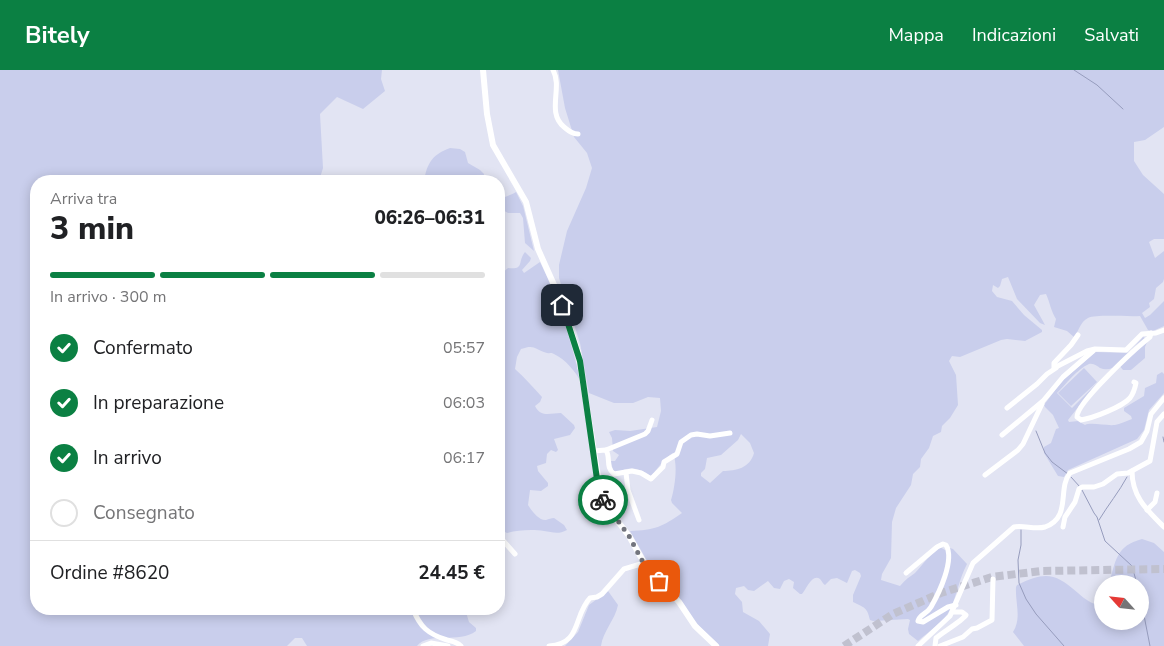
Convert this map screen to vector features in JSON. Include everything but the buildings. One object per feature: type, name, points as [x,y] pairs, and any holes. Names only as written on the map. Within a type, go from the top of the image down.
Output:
[{"type":"main road","points":[[482,70],[493,145],[526,202],[538,249],[559,296],[578,352],[600,495],[629,536],[652,575],[679,602],[695,626],[716,646]]},
{"type":"street","points":[[553,70],[557,78],[555,109],[558,120],[572,133],[578,134]]},
{"type":"street","points":[[1006,408],[1047,374],[1072,358],[1095,349],[1126,350],[1141,335],[1164,330]]},
{"type":"street","points":[[1134,382],[1136,383],[1132,396],[1126,402],[1088,418],[1081,420],[1077,417],[1079,409],[1099,384],[1150,337],[1151,333]]},
{"type":"street","points":[[1056,368],[1053,367],[1054,363],[1078,335]]},
{"type":"street","points":[[1002,435],[1043,401],[1063,376],[1095,349]]},
{"type":"street","points":[[918,646],[946,621],[953,612],[966,576],[977,558],[1014,527],[1041,528],[1055,520],[1062,507],[1066,479],[1070,473],[1129,449],[1141,442],[1147,431],[1151,414],[1164,398]]},
{"type":"street","points":[[985,475],[1023,444],[1043,401]]},
{"type":"street","points":[[1063,527],[1065,517],[1075,502],[1077,492],[1082,487],[1094,487],[1104,484],[1117,474],[1132,471],[1150,461],[1156,428],[1164,414]]},
{"type":"street","points":[[594,451],[606,450],[645,434],[648,432],[652,420]]},
{"type":"street","points":[[606,450],[609,458],[608,464],[612,473],[616,475],[629,471],[638,472],[652,478],[663,467],[664,462],[677,454],[680,443],[683,440],[694,434],[710,436],[730,433]]},
{"type":"street","points":[[1132,471],[1136,495],[1164,528]]},
{"type":"street","points":[[626,473],[628,490],[639,520]]},
{"type":"street","points":[[1147,510],[1155,502],[1157,492]]},
{"type":"street","points":[[505,543],[515,554]]},
{"type":"street","points":[[906,573],[937,547],[943,544],[946,545],[948,556],[945,578],[931,608],[920,616],[918,621],[923,622],[942,610],[956,606]]},
{"type":"street","points":[[549,646],[560,644],[572,635],[582,610],[590,598],[602,594],[624,569],[644,563]]},
{"type":"street","points":[[940,646],[963,637],[972,628],[978,628],[992,620],[993,578]]},
{"type":"street","points":[[935,646],[936,638],[951,626],[964,619],[966,615],[962,612],[953,612]]},
{"type":"street","points":[[415,615],[424,629],[433,635],[458,643],[461,646]]},
{"type":"street","points":[[423,646],[431,643],[448,646]]},
{"type":"shaded area","points":[[0,70],[382,70],[381,79],[385,91],[363,109],[337,97],[320,114],[323,168],[321,175],[30,175],[30,615],[467,615],[469,622],[476,628],[476,631],[461,637],[429,639],[417,646],[307,646],[302,638],[295,638],[287,646],[0,646]]},
{"type":"shaded area","points":[[558,70],[1164,70],[1164,127],[1145,140],[1134,142],[1134,161],[1143,175],[1164,194],[1164,239],[1154,239],[1149,242],[1155,258],[1164,251],[1164,279],[1156,288],[1154,299],[1149,303],[1150,307],[1142,313],[1145,318],[1164,301],[1164,326],[1153,331],[1148,330],[1140,316],[1092,317],[1083,322],[1074,337],[1067,331],[1054,327],[1056,319],[1046,294],[1040,295],[1034,305],[1045,325],[1040,323],[1017,299],[1008,277],[1002,279],[998,288],[993,285],[992,291],[997,297],[1012,301],[1042,332],[1025,341],[1001,340],[960,357],[952,356],[949,361],[956,375],[958,405],[950,418],[942,426],[941,432],[933,436],[929,448],[921,459],[920,467],[913,474],[911,485],[896,508],[892,522],[891,558],[882,574],[881,580],[900,586],[940,547],[945,550],[953,549],[967,564],[950,610],[940,622],[918,641],[909,634],[910,620],[873,621],[870,620],[865,608],[853,602],[853,595],[861,576],[855,570],[852,571],[847,583],[837,578],[831,579],[825,585],[820,579],[814,578],[802,594],[793,588],[794,582],[789,579],[784,581],[780,589],[774,588],[768,581],[754,591],[748,590],[744,586],[736,588],[735,594],[742,602],[743,612],[759,621],[770,634],[768,646],[720,646],[700,627],[655,573],[630,531],[658,527],[682,513],[671,500],[674,489],[675,458],[673,453],[651,476],[635,469],[613,471],[611,461],[615,461],[619,455],[613,451],[612,438],[609,432],[657,427],[661,411],[660,398],[648,397],[633,403],[614,403],[589,393],[580,343],[559,278],[559,265],[567,231],[586,188],[592,168],[587,153],[574,137],[565,108]],"holes":[[[741,434],[750,443],[754,453],[749,462],[742,468],[723,471],[710,483],[701,476],[705,469],[707,458],[721,455],[738,440]]]},
{"type":"shaded area","points":[[450,148],[460,149],[465,152],[468,163],[480,170],[484,175],[426,175],[429,164],[439,153]]},
{"type":"shaded area","points":[[516,192],[523,206],[534,251],[525,243],[523,218],[520,213],[505,211],[505,198]]},
{"type":"shaded area","points":[[525,252],[531,258],[522,270],[524,273],[540,262],[547,276],[564,321],[581,382],[570,366],[553,353],[529,347],[521,349],[517,357],[515,369],[542,397],[535,406],[537,410],[546,414],[561,413],[575,428],[570,435],[554,439],[558,450],[556,452],[551,450],[547,454],[546,463],[537,466],[538,471],[548,483],[548,486],[541,491],[530,490],[529,507],[541,519],[554,518],[564,525],[567,530],[558,533],[540,530],[505,532],[505,271],[508,268],[517,268]]},
{"type":"shaded area","points":[[1143,337],[1148,340],[1145,347],[1145,358],[1131,370],[1123,370],[1119,365],[1105,369],[1089,364],[1076,373],[1057,393],[1072,408],[1096,384],[1068,420],[1069,422],[1078,421],[1085,425],[1115,425],[1132,419],[1124,411],[1124,408],[1144,396],[1145,388],[1156,383],[1157,375],[1162,372],[1164,374],[1164,393],[1149,410],[1144,430],[1137,439],[1068,470],[1064,477],[1058,476],[1044,453],[1044,447],[1051,443],[1056,429],[1059,428],[1053,415],[1044,405],[1062,381],[1093,354],[1096,352],[1127,353]]},
{"type":"shaded area","points":[[1084,368],[1097,382],[1071,406],[1058,393]]},
{"type":"shaded area","points":[[1142,539],[1154,543],[1164,552],[1164,646],[1024,646],[1013,632],[1018,616],[1016,587],[1043,576],[1050,576],[1063,581],[1094,603],[1094,630],[1149,630],[1149,575],[1112,575],[1118,555],[1133,542]]},
{"type":"shaded area","points":[[608,591],[618,605],[601,646],[565,646],[578,632],[589,605]]},
{"type":"waterway","points":[[1074,70],[1097,85],[1123,109]]},
{"type":"waterway","points":[[1036,431],[1045,453],[1052,462],[1068,474]]},
{"type":"waterway","points":[[1163,437],[1164,442]]},
{"type":"waterway","points":[[1071,477],[1080,487]]},
{"type":"waterway","points":[[1099,520],[1127,477]]},
{"type":"waterway","points":[[1082,490],[1097,517],[1105,541],[1132,566],[1134,575]]},
{"type":"waterway","points":[[1021,530],[1018,560],[1019,583],[1026,599],[1036,614],[1064,646]]},
{"type":"waterway","points":[[1147,630],[1150,646]]},
{"type":"tunnel","points":[[844,646],[893,614],[941,593],[992,577],[1041,571],[1164,569]]},
{"type":"way so far","points":[[603,500],[624,528],[646,568],[659,581]]},
{"type":"route","points":[[562,305],[580,361],[598,486],[603,500]]}]
